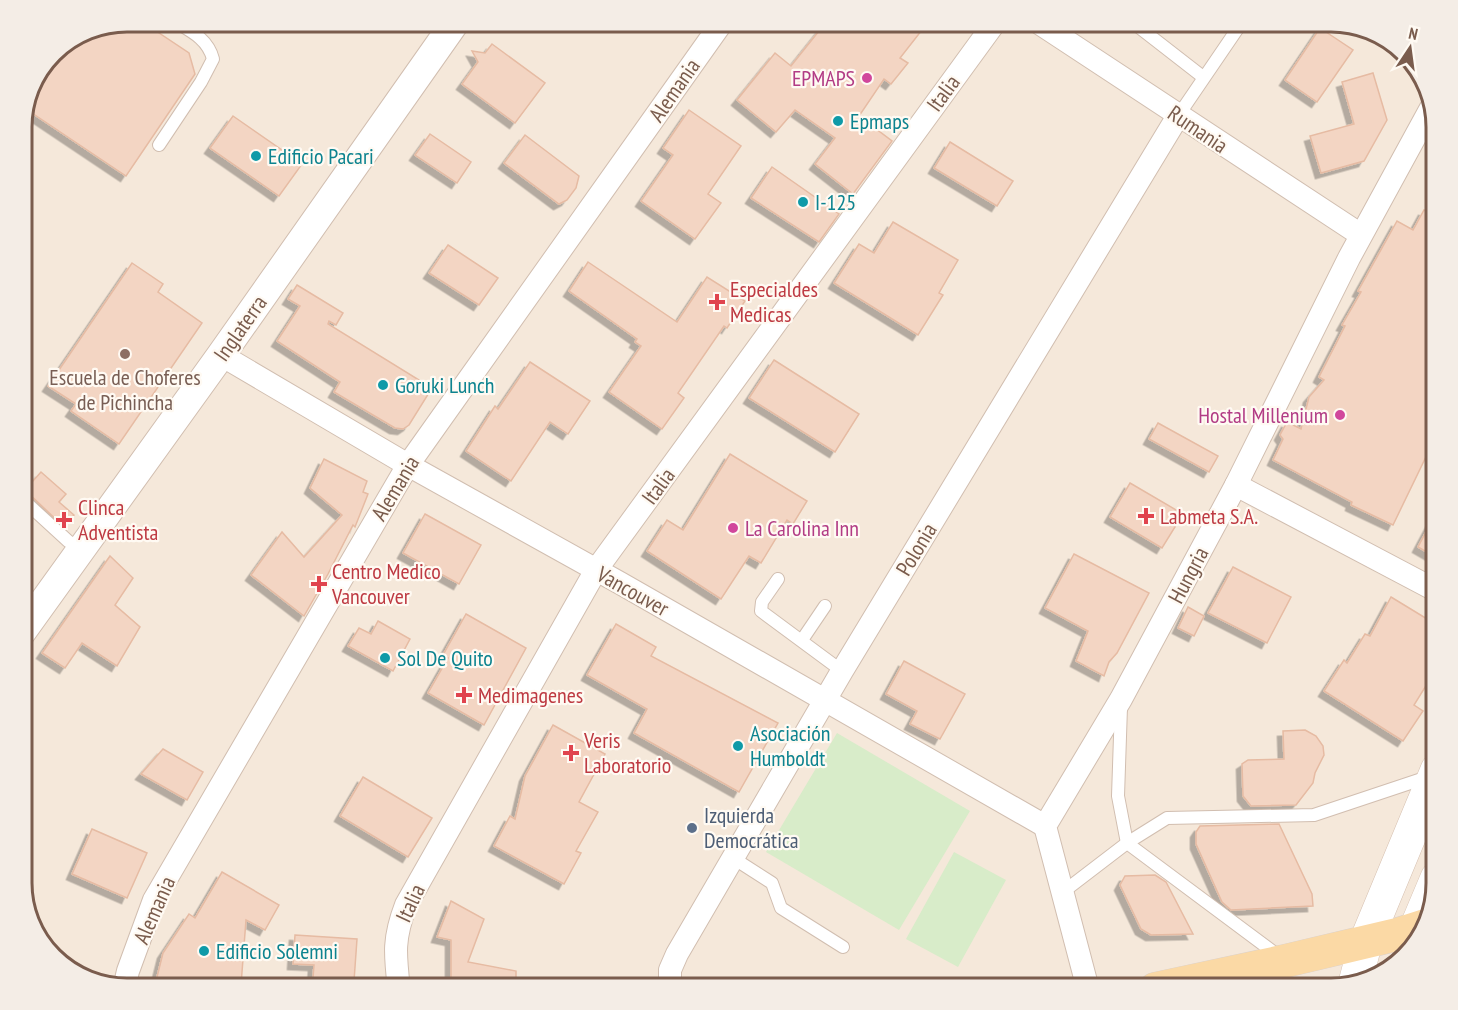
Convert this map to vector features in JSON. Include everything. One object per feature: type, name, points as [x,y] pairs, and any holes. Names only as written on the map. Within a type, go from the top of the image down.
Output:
[{"type":"main road","points":[[1357,975],[1366,941],[1426,796]]},
{"type":"main road","points":[[1206,978],[1399,934],[1412,935]]},
{"type":"street","name":"Inglaterra","points":[[32,618],[221,356],[448,32]]},
{"type":"street","name":"Alemania","points":[[126,978],[154,900],[408,465],[715,32]]},
{"type":"street","name":"Italia","points":[[398,978],[395,939],[406,905],[596,570],[988,32]]},
{"type":"street","name":"Rumania","points":[[1052,32],[1361,235]]},
{"type":"street","name":"Polonia","points":[[670,978],[670,970],[677,954],[842,671],[1178,116]]},
{"type":"street","name":"Hungria","points":[[1045,826],[1122,699],[1236,485],[1361,235],[1426,117]]},
{"type":"street","name":"Vancouver","points":[[221,356],[1025,817],[1045,826]]},
{"type":"street","points":[[1236,485],[1426,585]]},
{"type":"street","points":[[1045,826],[1085,978]]},
{"type":"lane","points":[[159,145],[201,82],[213,59],[210,48],[191,32]]},
{"type":"lane","points":[[1145,32],[1203,77]]},
{"type":"lane","points":[[1178,116],[1234,32]]},
{"type":"lane","points":[[32,508],[68,542],[81,550]]},
{"type":"lane","points":[[778,579],[762,602],[761,611],[842,671]]},
{"type":"lane","points":[[802,640],[825,606]]},
{"type":"lane","points":[[1122,699],[1118,796],[1127,843],[1285,961]]},
{"type":"lane","points":[[1063,892],[1127,843],[1167,818],[1314,815],[1426,776]]},
{"type":"lane","points":[[733,858],[772,883],[781,908],[843,947]]},
{"type":"shaded area","points":[[126,32],[1344,32],[1380,45],[1380,78],[1413,78],[1426,114],[1426,896],[1417,926],[1411,936],[1394,955],[1379,966],[1344,978],[114,978],[84,969],[74,963],[55,946],[44,931],[35,908],[32,890],[32,120],[35,102],[47,74],[59,59],[74,47],[108,33]]},
{"type":"green space","points":[[837,733],[970,811],[899,930],[766,852]]},
{"type":"green space","points":[[954,852],[1006,880],[958,967],[906,939]]},
{"type":"building","points":[[158,32],[189,53],[195,74],[126,176],[33,114],[35,102],[47,74],[59,59],[74,47],[108,33]]},
{"type":"building","points":[[818,32],[920,32],[900,58],[908,63],[891,84],[884,79],[859,116],[892,141],[853,194],[815,164],[835,138],[795,110],[776,132],[737,100],[775,53],[791,66]]},
{"type":"building","points":[[1317,32],[1326,32],[1353,50],[1317,102],[1285,80]]},
{"type":"building","points":[[492,44],[545,83],[515,123],[462,84],[478,62],[472,51],[485,53]]},
{"type":"building","points":[[1373,73],[1387,120],[1364,161],[1321,173],[1310,136],[1354,124],[1342,82]]},
{"type":"building","points":[[689,110],[741,146],[708,194],[721,203],[695,239],[641,201],[673,155],[663,148]]},
{"type":"building","name":"Edificio Pacari","points":[[233,116],[302,164],[279,196],[210,148]]},
{"type":"building","points":[[430,134],[471,162],[457,183],[415,155]]},
{"type":"building","points":[[525,135],[579,176],[576,188],[567,200],[559,204],[504,163]]},
{"type":"building","points":[[950,142],[1013,181],[997,206],[934,168]]},
{"type":"building","name":"I-125","points":[[772,167],[839,214],[819,242],[751,198]]},
{"type":"building","points":[[1424,210],[1426,211],[1426,457],[1393,525],[1351,505],[1352,502],[1273,460],[1283,439],[1280,435],[1287,422],[1301,429],[1309,397],[1324,380],[1319,377],[1345,326],[1342,325],[1397,221],[1413,230]]},
{"type":"building","points":[[893,222],[958,260],[939,293],[943,295],[918,335],[834,283],[859,244],[874,253]]},
{"type":"building","points":[[448,245],[498,278],[479,305],[429,273]]},
{"type":"building","points":[[588,262],[677,322],[707,277],[745,301],[727,328],[724,326],[678,393],[684,398],[662,429],[609,392],[641,346],[635,342],[637,339],[569,291]]},
{"type":"building","name":"Escuela de Choferes de Pichincha","points":[[132,263],[163,284],[158,292],[202,323],[119,444],[71,411],[76,404],[48,386]]},
{"type":"building","points":[[297,285],[343,313],[336,325],[329,321],[328,324],[432,388],[409,425],[403,429],[395,428],[334,392],[340,382],[277,341],[300,306],[288,299]]},
{"type":"building","points":[[774,360],[859,414],[835,452],[749,398]]},
{"type":"building","points":[[530,362],[590,401],[568,434],[550,422],[511,481],[466,451],[495,406],[498,409]]},
{"type":"building","points":[[1158,423],[1218,456],[1209,472],[1149,439]]},
{"type":"building","points":[[730,454],[807,501],[793,524],[787,520],[761,563],[749,556],[721,599],[647,551],[667,520],[683,530]]},
{"type":"building","points":[[324,459],[367,481],[363,492],[368,494],[355,527],[353,525],[304,616],[251,575],[282,532],[304,557],[342,515],[310,488]]},
{"type":"building","points":[[41,472],[66,494],[59,502],[74,515],[64,527],[32,497],[33,481]]},
{"type":"building","name":"Labmeta S.A.","points":[[1130,483],[1183,514],[1162,548],[1110,517]]},
{"type":"building","points":[[425,514],[481,545],[459,584],[403,553]]},
{"type":"building","points":[[1426,532],[1426,552],[1418,547]]},
{"type":"building","points":[[1074,554],[1149,593],[1117,653],[1109,662],[1104,676],[1076,661],[1088,631],[1045,608]]},
{"type":"building","points":[[110,556],[133,578],[115,605],[140,627],[117,666],[82,643],[65,668],[42,653]]},
{"type":"building","points":[[1233,567],[1291,597],[1267,643],[1208,613]]},
{"type":"building","points":[[1391,597],[1426,618],[1426,686],[1414,705],[1423,711],[1403,741],[1324,691],[1344,660],[1347,663],[1365,634],[1370,636]]},
{"type":"building","points":[[1188,607],[1204,616],[1194,636],[1178,628]]},
{"type":"building","points":[[466,614],[526,648],[484,725],[428,693],[448,658],[443,655]]},
{"type":"building","name":"Sol De Quito","points":[[378,621],[410,639],[393,671],[348,646],[359,628],[371,634]]},
{"type":"building","points":[[616,624],[656,647],[651,656],[778,723],[739,792],[634,733],[647,709],[587,675]]},
{"type":"building","points":[[904,661],[965,694],[940,739],[910,724],[917,711],[886,694]]},
{"type":"building","points":[[553,725],[605,754],[579,802],[598,812],[576,851],[581,853],[564,884],[494,846],[510,816],[515,819],[525,776]]},
{"type":"building","points":[[1305,730],[1316,736],[1323,746],[1324,755],[1313,783],[1296,805],[1251,806],[1243,796],[1242,764],[1248,760],[1284,759],[1283,731]]},
{"type":"building","points":[[163,749],[203,772],[187,800],[141,774]]},
{"type":"building","points":[[363,777],[432,818],[408,857],[340,816]]},
{"type":"building","points":[[1279,824],[1312,894],[1313,906],[1231,910],[1222,902],[1196,844],[1196,832],[1200,826]]},
{"type":"building","points":[[92,829],[147,853],[127,898],[72,874]]},
{"type":"building","points":[[222,872],[279,905],[265,930],[246,920],[242,978],[157,978],[163,953],[189,914],[195,918]]},
{"type":"building","points":[[1155,875],[1166,882],[1193,934],[1151,935],[1141,929],[1120,885],[1125,876]]},
{"type":"building","points":[[451,901],[484,919],[468,962],[516,971],[516,978],[451,978],[451,940],[437,937]]},
{"type":"building","points":[[295,935],[357,939],[354,978],[313,978],[314,965],[293,964]]},
{"type":"place","name":"EPMAPS","points":[[867,78]]},
{"type":"place","name":"Epmaps","points":[[838,121]]},
{"type":"place","name":"Edificio Pacari","points":[[256,156]]},
{"type":"place","name":"I-125","points":[[803,202]]},
{"type":"place","name":"Especialdes Medicas","points":[[717,302]]},
{"type":"place","name":"Escuela de Choferes de Pichincha","points":[[125,354]]},
{"type":"place","name":"Goruki Lunch","points":[[383,385]]},
{"type":"place","name":"Hostal Millenium","points":[[1340,415]]},
{"type":"place","name":"Labmeta S.A.","points":[[1146,516]]},
{"type":"place","name":"Clinca Adventista","points":[[64,520]]},
{"type":"place","name":"La Carolina Inn","points":[[733,528]]},
{"type":"place","name":"Centro Medico Vancouver","points":[[319,584]]},
{"type":"place","name":"Sol De Quito","points":[[385,658]]},
{"type":"place","name":"Medimagenes","points":[[464,695]]},
{"type":"place","name":"Asociación Humboldt","points":[[738,746]]},
{"type":"place","name":"Veris Laboratorio","points":[[571,753]]},
{"type":"place","name":"Izquierda Democrática","points":[[692,828]]},
{"type":"place","name":"Edificio Solemni","points":[[204,951]]}]
